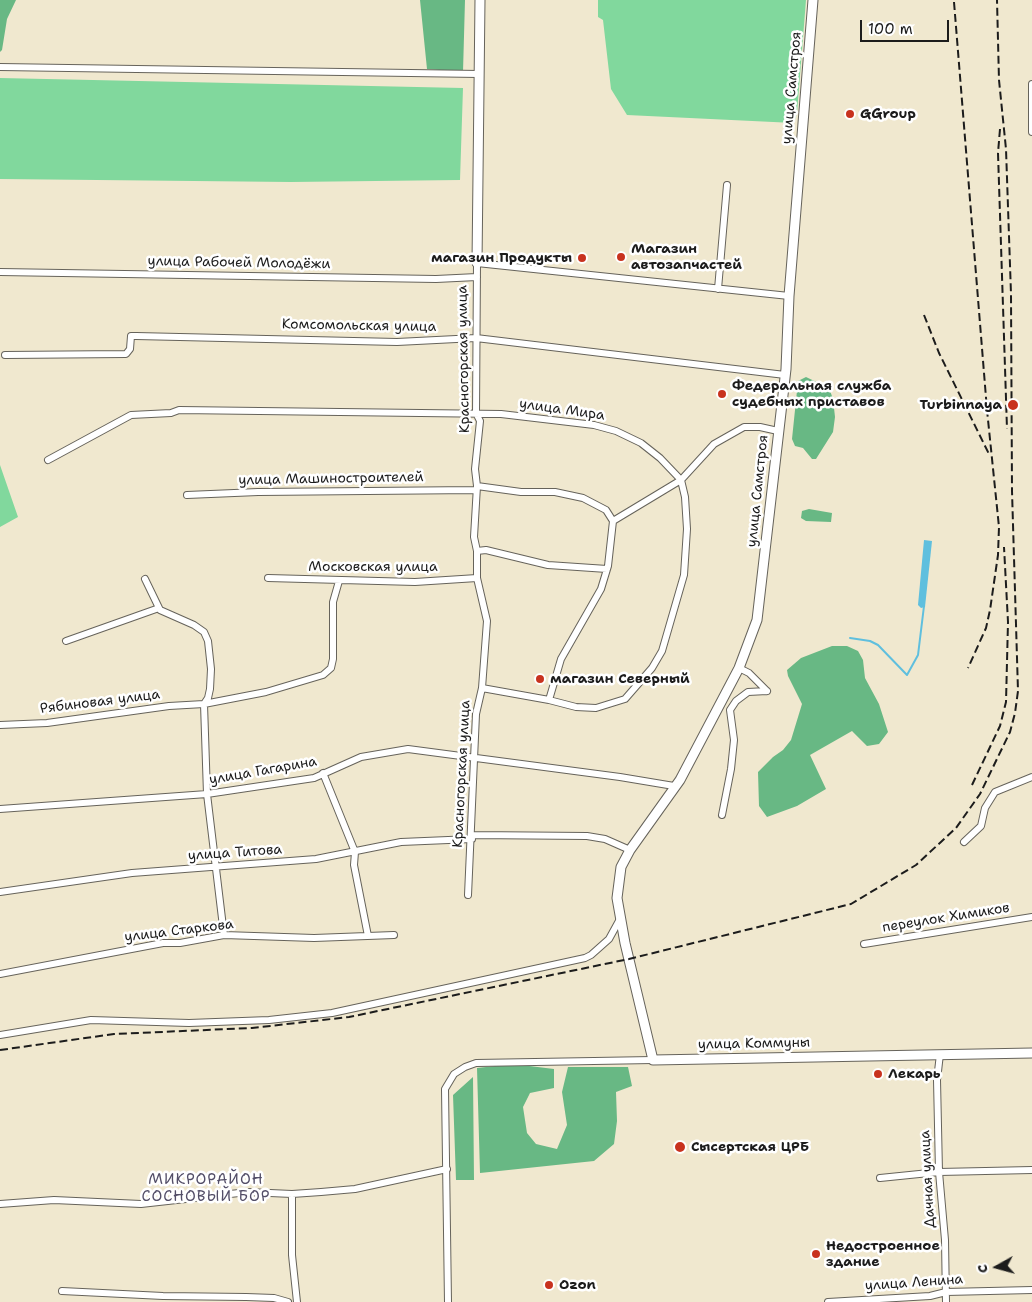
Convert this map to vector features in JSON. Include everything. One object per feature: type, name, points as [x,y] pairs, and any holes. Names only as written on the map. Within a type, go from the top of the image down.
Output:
[{"type":"street","name":"Красногорская улица","points":[[468,895],[476,714],[482,688],[487,621],[477,578],[477,551],[474,538],[475,469],[480,421],[476,413],[476,338],[480,0]]},
{"type":"street","name":"улица Самстроя","points":[[653,1060],[620,919],[617,884],[621,867],[630,850],[680,780],[739,668],[757,620],[785,374],[789,296],[812,0]]},
{"type":"street","points":[[0,67],[480,74]]},
{"type":"street","points":[[1032,84],[1032,132]]},
{"type":"street","points":[[718,289],[727,185]]},
{"type":"street","points":[[477,263],[789,296]]},
{"type":"street","name":"улица Рабочей Молодёжи","points":[[0,272],[427,279],[477,277]]},
{"type":"street","name":"Комсомольская улица","points":[[5,355],[126,354],[130,349],[131,336],[397,342],[476,338],[785,374]]},
{"type":"street","name":"улица Мира","points":[[48,460],[131,415],[171,413],[179,410],[476,413],[594,425],[616,431],[641,443],[660,458],[681,480]]},
{"type":"street","points":[[549,700],[561,658],[590,611],[607,569],[612,521],[681,480],[714,444],[744,427],[760,427],[778,431]]},
{"type":"street","points":[[482,688],[549,700],[576,707],[596,708],[625,699],[652,668],[662,651],[684,575],[687,530],[685,496],[681,480]]},
{"type":"street","name":"улица Машиностроителей","points":[[187,495],[476,488],[521,492],[555,492],[583,498],[606,510],[612,521]]},
{"type":"street","points":[[477,551],[486,550],[548,565],[607,569]]},
{"type":"street","name":"Московская улица","points":[[268,578],[415,582],[477,578]]},
{"type":"street","points":[[145,579],[159,608],[204,632],[208,641],[211,669],[210,689],[204,704],[207,794],[224,935]]},
{"type":"street","name":"Рябиновая улица","points":[[0,725],[48,723],[169,706],[204,704],[266,692],[323,675],[331,668],[333,602],[338,581]]},
{"type":"street","points":[[66,640],[159,608]]},
{"type":"street","points":[[722,815],[731,769],[734,740],[730,710],[736,701],[748,692],[767,691],[749,672],[739,668]]},
{"type":"street","name":"улица Гагарина","points":[[0,809],[207,794],[314,778],[361,757],[408,749],[674,786]]},
{"type":"street","points":[[323,774],[355,852],[354,865],[368,936]]},
{"type":"street","points":[[964,842],[982,826],[989,801],[995,792],[1032,777]]},
{"type":"street","name":"улица Титова","points":[[0,892],[132,873],[316,859],[401,842],[472,837],[587,836],[605,839],[630,850]]},
{"type":"street","name":"переулок Химиков","points":[[864,944],[1032,917]]},
{"type":"street","points":[[0,1035],[62,1023],[92,1020],[189,1023],[268,1020],[332,1013],[584,958],[591,955],[609,939],[620,919]]},
{"type":"street","name":"улица Старкова","points":[[0,974],[163,943],[180,943],[224,935],[314,938],[394,935]]},
{"type":"street","name":"улица Коммуны","points":[[447,1170],[445,1089],[454,1074],[476,1063],[1032,1053]]},
{"type":"street","name":"Дачная улица","points":[[940,1054],[937,1080],[939,1172],[946,1302]]},
{"type":"street","points":[[0,1204],[54,1200],[140,1204],[248,1192],[292,1194],[355,1189],[447,1170],[448,1302]]},
{"type":"street","points":[[880,1178],[939,1172],[1032,1170]]},
{"type":"street","points":[[292,1194],[292,1255],[297,1302]]},
{"type":"street","name":"улица Ленина","points":[[828,1302],[930,1296],[946,1292],[1032,1290]]},
{"type":"street","points":[[62,1291],[169,1299],[274,1298],[288,1302]]},
{"type":"green space","points":[[0,0],[16,0],[7,19],[2,50],[0,52]]},
{"type":"green space","points":[[420,0],[465,0],[463,72],[427,69]]},
{"type":"green space","points":[[598,0],[806,0],[797,113],[794,123],[627,115],[611,89],[603,20],[598,17]]},
{"type":"green space","points":[[0,78],[463,88],[460,180],[291,182],[0,179]]},
{"type":"green space","points":[[806,377],[829,388],[833,399],[835,417],[833,432],[816,459],[812,459],[803,448],[795,446],[792,439],[798,381]]},
{"type":"green space","points":[[0,465],[18,517],[0,527]]},
{"type":"green space","points":[[809,509],[832,513],[831,522],[806,521],[801,518],[802,511]]},
{"type":"green space","points":[[832,646],[847,646],[858,651],[863,660],[865,678],[879,704],[888,732],[879,744],[867,746],[852,731],[810,755],[826,789],[797,806],[767,817],[759,806],[758,772],[783,750],[791,740],[802,704],[788,676],[787,670],[801,658]]},
{"type":"green space","points":[[513,1064],[554,1069],[554,1088],[530,1093],[523,1107],[527,1133],[536,1144],[557,1149],[567,1125],[562,1092],[568,1067],[628,1067],[632,1086],[616,1092],[617,1121],[614,1144],[594,1161],[480,1173],[477,1068]]},
{"type":"green space","points":[[473,1077],[474,1180],[456,1180],[453,1095]]},
{"type":"water","points":[[924,540],[932,541],[925,607],[921,608],[918,605]]},
{"type":"waterway","points":[[850,638],[870,641],[878,645],[907,675],[918,655],[924,606]]},
{"type":"railway","points":[[0,1050],[114,1034],[252,1028],[349,1017],[629,959],[851,904],[916,865],[956,828],[980,794],[1010,732],[1018,691],[1012,491],[1011,294],[1006,149],[999,80],[997,0]]},
{"type":"railway","points":[[954,2],[987,410],[999,527],[998,555],[990,610],[986,628],[968,668]]},
{"type":"railway","points":[[1000,129],[998,153],[1007,429]]},
{"type":"railway","points":[[924,315],[939,353],[989,454]]},
{"type":"railway","points":[[972,785],[1000,726],[1006,702],[1008,622],[1004,547]]},
{"type":"place","name":"GGroup","points":[[850,114]]},
{"type":"place","name":"Магазин автозапчастей","points":[[621,257]]},
{"type":"place","name":"магазин Продукты","points":[[582,258]]},
{"type":"place","name":"Федеральная служба судебных приставов","points":[[722,394]]},
{"type":"place","name":"Turbinnaya","points":[[1013,405]]},
{"type":"place","name":"магазин Северный","points":[[540,679]]},
{"type":"place","name":"Лекарь","points":[[878,1074]]},
{"type":"place","name":"Сысертская ЦРБ","points":[[680,1147]]},
{"type":"place","name":"Недостроенное здание","points":[[816,1254]]},
{"type":"place","name":"Ozon","points":[[549,1285]]},
{"type":"district","name":"МИКРОРАЙОН СОСНОВЫЙ БОР","points":[[206,1188]]}]
